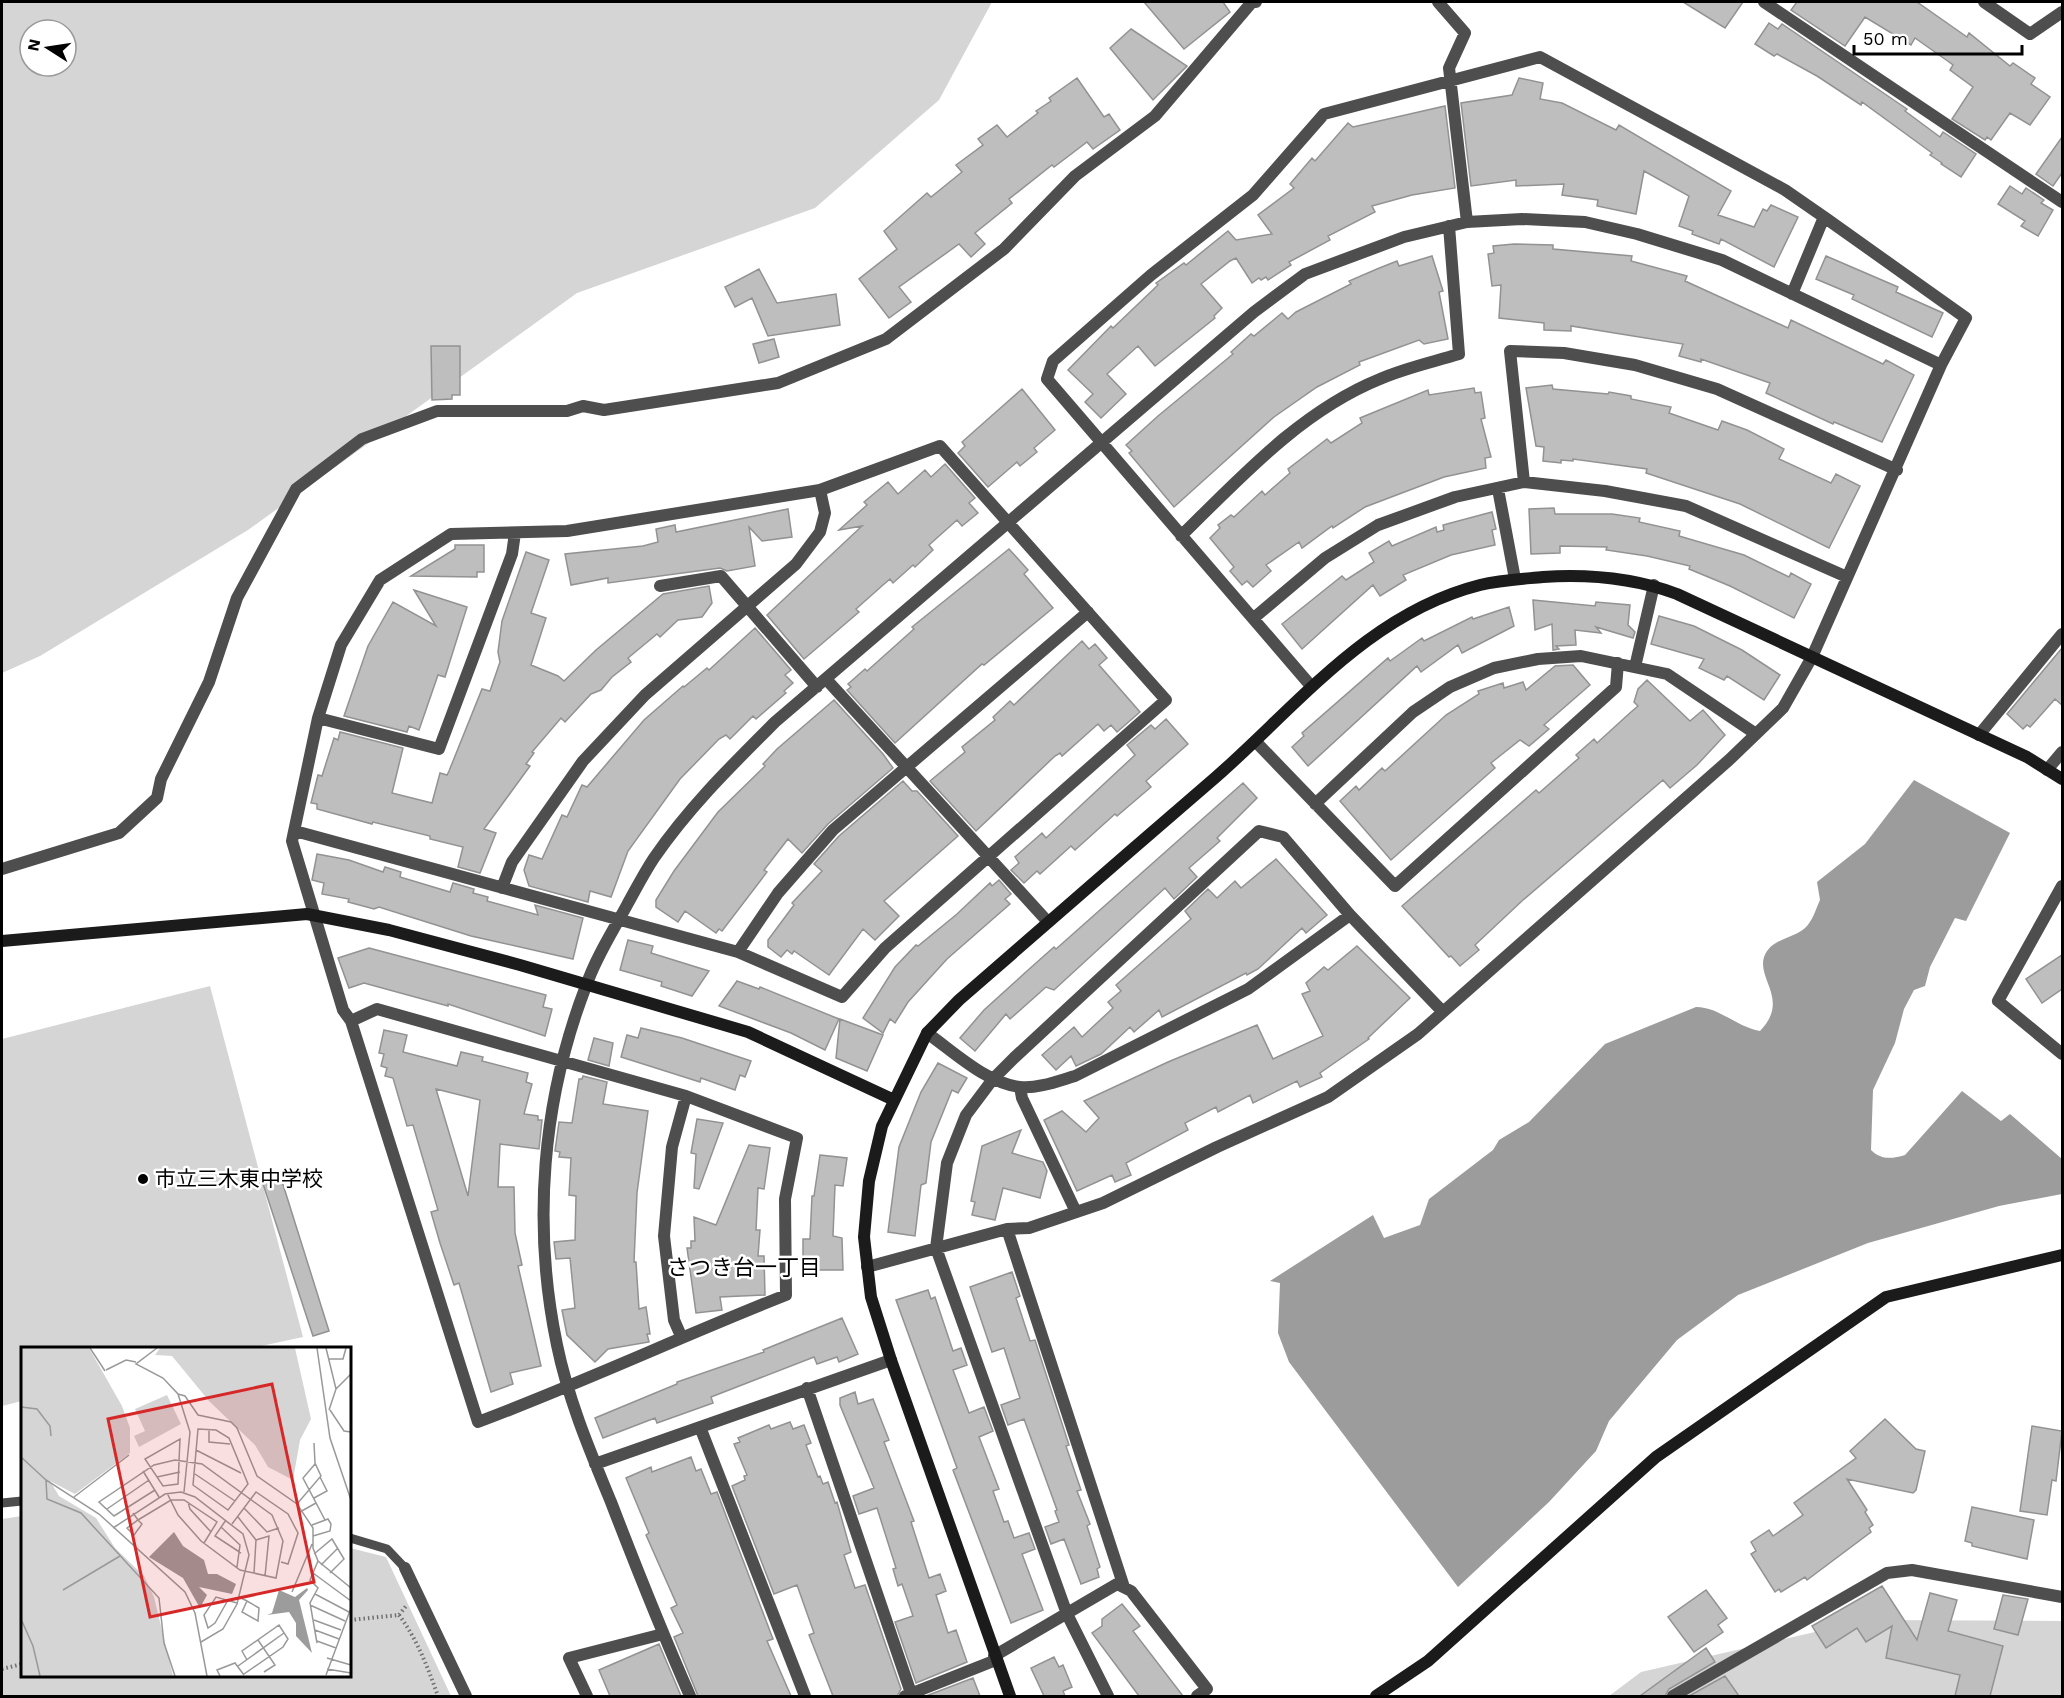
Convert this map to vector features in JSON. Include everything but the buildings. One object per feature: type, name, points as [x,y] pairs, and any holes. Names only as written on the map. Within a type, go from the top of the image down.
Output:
[{"type":"street","points":[[2,869],[119,833],[157,798],[161,779],[209,682],[237,598],[296,489],[362,439],[437,411],[567,411],[583,406],[604,410],[778,383],[886,339],[1004,249],[1076,176],[1155,116],[1253,2]]},
{"type":"street","points":[[1438,2],[1465,33],[1449,68],[1467,222]]},
{"type":"street","points":[[1764,2],[2062,202]]},
{"type":"street","points":[[1984,2],[2030,34],[2062,12]]},
{"type":"street","points":[[867,1267],[1007,1229],[1029,1228],[1103,1203],[1217,1147],[1328,1097],[1418,1034],[1783,708],[1812,657],[1897,470],[1941,365],[1966,318],[1785,190],[1540,57],[1324,114],[1253,195],[1151,275],[1053,361],[1047,379],[1101,445],[1255,617],[1311,686]]},
{"type":"street","points":[[1792,294],[1824,217]]},
{"type":"street","points":[[690,1696],[595,1464],[568,1388],[556,1344],[545,1258],[543,1185],[549,1119],[586,984],[653,859],[704,793],[776,722],[1254,312],[1305,274],[1404,237],[1467,222],[1522,219],[1585,222],[1637,234],[1722,260],[1941,365]]},
{"type":"street","points":[[1181,536],[1278,442],[1333,404],[1380,379],[1459,354],[1449,226]]},
{"type":"street","points":[[1524,482],[1510,351],[1564,353],[1635,365],[1717,389],[1897,470]]},
{"type":"street","points":[[295,831],[738,952],[842,997],[885,948],[987,855],[1166,699],[940,446],[820,490],[567,531],[451,534],[380,580],[341,645],[318,718],[292,841],[343,1010],[351,1021],[478,1422],[568,1388],[681,1336],[786,1295],[785,1199],[797,1138],[686,1096],[377,1009],[351,1021]]},
{"type":"street","points":[[1255,617],[1325,558],[1378,525],[1455,497],[1524,482],[1605,491],[1686,506],[1847,577]]},
{"type":"street","points":[[1498,489],[1515,579]]},
{"type":"street","points":[[502,888],[512,862],[583,761],[645,695],[796,564],[820,532],[825,513],[820,490]]},
{"type":"street","points":[[318,718],[439,749],[512,554],[515,532]]},
{"type":"street","points":[[660,586],[721,576],[747,607],[907,767],[1048,922]]},
{"type":"street","points":[[1010,1696],[891,1360],[871,1297],[864,1237],[869,1181],[882,1126],[927,1033],[959,1000],[1256,742],[1311,686],[1380,629],[1429,603],[1480,585],[1515,579],[1566,576],[1629,580],[1654,585],[1812,657],[1979,735],[2062,779]]},
{"type":"street","points":[[1635,667],[1654,585]]},
{"type":"street","points":[[738,952],[778,893],[833,830],[1088,612]]},
{"type":"street","points":[[1979,735],[2062,634]]},
{"type":"street","points":[[1315,804],[1413,712],[1450,687],[1494,668],[1538,659],[1581,656],[1667,674],[1756,734]]},
{"type":"street","points":[[1256,742],[1395,886],[1616,687],[1618,663]]},
{"type":"street","points":[[2047,770],[2062,752]]},
{"type":"street","points":[[1108,1696],[1067,1614],[936,1248],[947,1163],[966,1115],[993,1079],[1259,831],[1283,837],[1350,915],[1443,1012]]},
{"type":"street","points":[[2062,890],[1998,1001],[2062,1054]]},
{"type":"street","points":[[927,1033],[993,1079],[1020,1087],[1050,1084],[1075,1076],[1248,989],[1350,915]]},
{"type":"street","points":[[2,941],[218,920],[314,916],[389,930],[586,984],[748,1032],[894,1100]]},
{"type":"street","points":[[1020,1087],[1022,1098],[1076,1212]]},
{"type":"street","points":[[681,1336],[674,1320],[664,1236],[672,1147],[686,1096]]},
{"type":"street","points":[[1007,1229],[1124,1587]]},
{"type":"street","points":[[1376,1696],[1428,1661],[1656,1457],[1886,1297],[2062,1255]]},
{"type":"street","points":[[595,1464],[891,1360]]},
{"type":"street","points":[[807,1388],[909,1696],[995,1658],[1117,1584],[1131,1591],[1207,1689],[1197,1696]]},
{"type":"street","points":[[700,1427],[805,1696]]},
{"type":"street","points":[[405,1568],[466,1696]]},
{"type":"street","points":[[1674,1696],[1887,1573],[1912,1569],[2062,1597]]},
{"type":"street","points":[[587,1696],[569,1658],[663,1634]]},
{"type":"lane","points":[[2,1503],[21,1501]]},
{"type":"lane","points":[[351,1539],[387,1549],[405,1568]]},
{"type":"path","points":[[351,1620],[399,1615],[416,1591]]},
{"type":"path","points":[[399,1615],[410,1629],[438,1696]]},
{"type":"path","points":[[2,1669],[21,1664]]},
{"type":"shaded area","points":[[2,2],[992,2],[939,100],[815,208],[577,293],[248,530],[40,656],[2,673]]},
{"type":"shaded area","points":[[1914,780],[2010,833],[1966,921],[1955,918],[1930,967],[1925,986],[1914,990],[1904,1009],[1895,1043],[1873,1090],[1871,1150],[1887,1158],[1905,1155],[1962,1091],[2001,1121],[2010,1114],[2062,1159],[2062,1194],[1999,1206],[1868,1243],[1738,1295],[1677,1340],[1609,1421],[1596,1451],[1549,1502],[1458,1587],[1289,1362],[1278,1333],[1280,1283],[1270,1281],[1373,1215],[1384,1238],[1420,1225],[1429,1199],[1493,1150],[1499,1140],[1529,1122],[1605,1044],[1696,1007],[1712,1010],[1744,1026],[1760,1031],[1768,1020],[1773,1000],[1763,966],[1767,951],[1776,943],[1800,932],[1807,925],[1820,900],[1817,882],[1865,844]]},
{"type":"shaded area","name":"市立三木東中学校","points":[[210,986],[303,1337],[257,1347],[21,1347],[21,1401],[2,1406],[2,1039]]},
{"type":"shaded area","points":[[21,1516],[21,1677],[351,1677],[351,1548],[386,1557],[451,1696],[2,1696],[2,1519]]},
{"type":"shaded area","points":[[1867,1620],[2062,1621],[2062,1696],[1609,1696],[1641,1672]]},
{"type":"place","name":"市立三木東中学校","points":[[143,1179]]},
{"type":"district","name":"さつき台一丁目","points":[[744,1267]]}]
